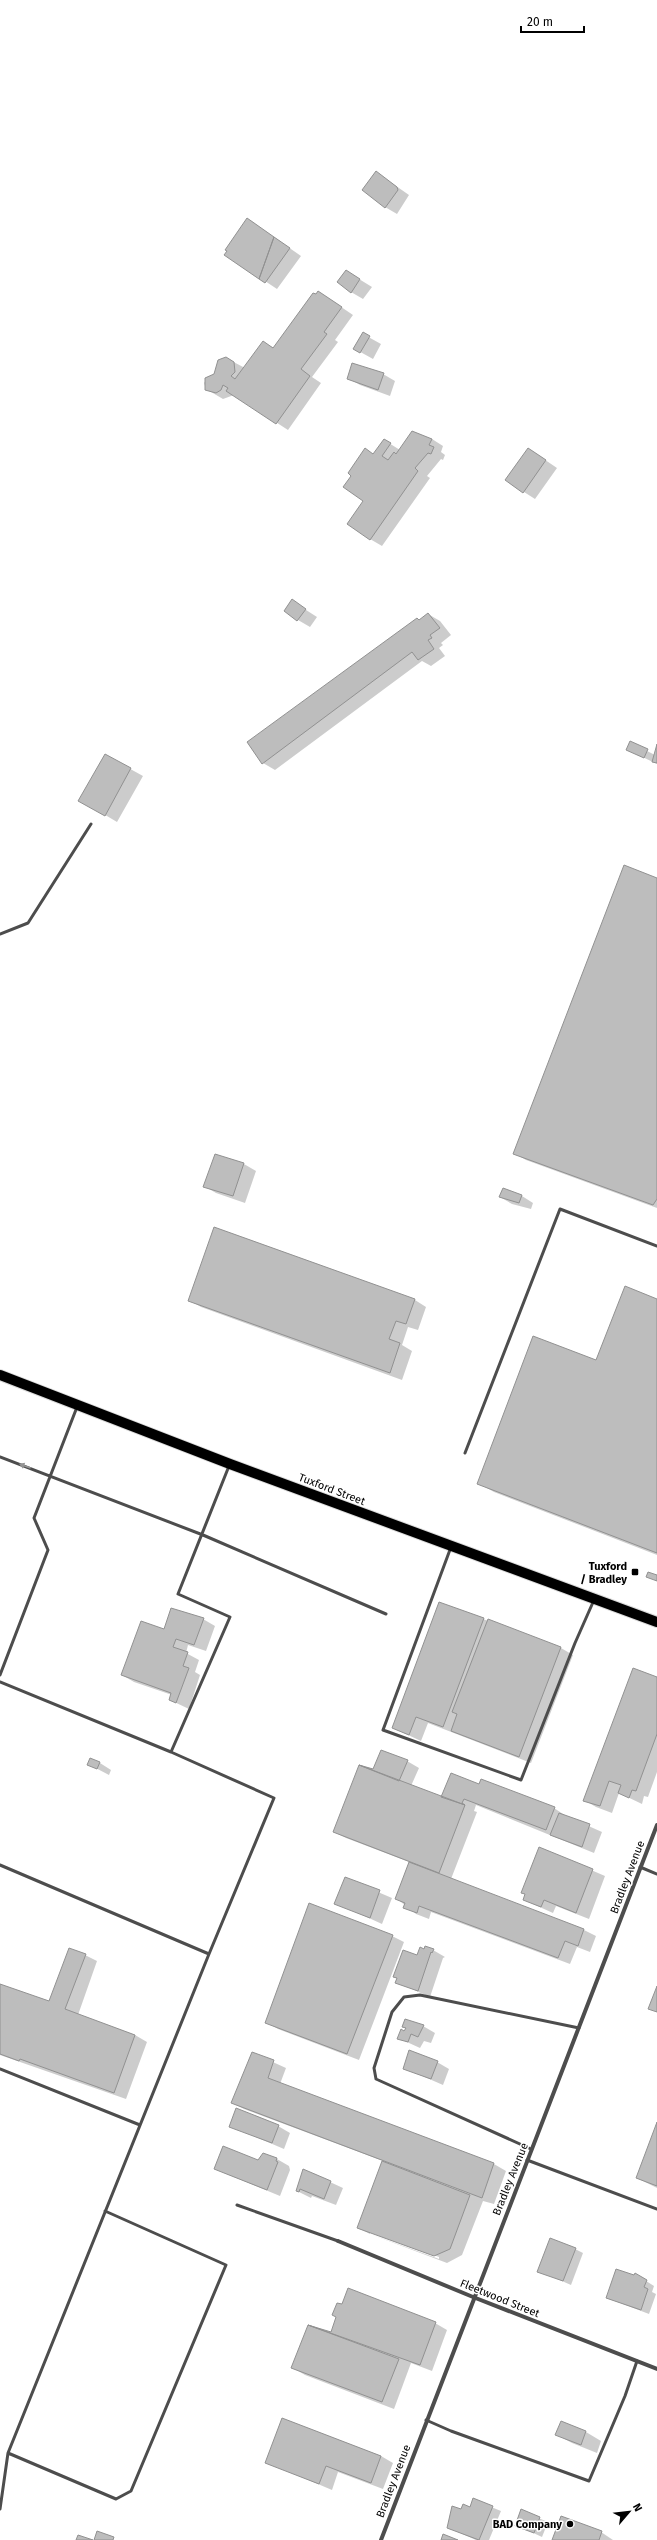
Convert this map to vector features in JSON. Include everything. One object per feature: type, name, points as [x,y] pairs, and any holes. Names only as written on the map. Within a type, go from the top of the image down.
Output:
[{"type":"main road","name":"Tuxford Street","points":[[0,1375],[230,1464],[594,1600],[657,1622]]},
{"type":"street","name":"Bradley Avenue","points":[[381,2540],[473,2297],[657,1825]]},
{"type":"street","name":"Fleetwood Street","points":[[338,2241],[473,2297],[657,2369]]},
{"type":"lane","points":[[0,934],[28,923],[91,824]]},
{"type":"lane","points":[[465,1453],[560,1209],[657,1246]]},
{"type":"lane","points":[[0,1675],[48,1550],[34,1518],[78,1405]]},
{"type":"lane","points":[[0,1457],[203,1535],[386,1614]]},
{"type":"lane","points":[[171,1752],[230,1617],[178,1594],[203,1535],[230,1464]]},
{"type":"lane","points":[[451,1547],[383,1730],[521,1780],[574,1644],[594,1600]]},
{"type":"lane","points":[[0,1682],[171,1752],[274,1798],[209,1954],[8,2453],[0,2509]]},
{"type":"lane","points":[[0,1865],[209,1954]]},
{"type":"lane","points":[[640,1868],[657,1874]]},
{"type":"lane","points":[[531,2149],[376,2079],[374,2068],[392,2012],[404,1997],[420,1995],[578,2028]]},
{"type":"lane","points":[[0,2069],[140,2125]]},
{"type":"lane","points":[[527,2160],[657,2210]]},
{"type":"lane","points":[[237,2205],[338,2241]]},
{"type":"lane","points":[[8,2453],[116,2499],[131,2491],[226,2265],[105,2211]]},
{"type":"lane","points":[[426,2420],[451,2431],[589,2481],[625,2396],[637,2361]]},
{"type":"building","points":[[376,171],[397,187],[398,190],[385,208],[362,190]]},
{"type":"building","points":[[247,218],[274,237],[259,279],[224,255],[227,251],[225,250]]},
{"type":"building","points":[[274,237],[290,248],[265,283],[259,279]]},
{"type":"building","points":[[346,270],[360,279],[351,293],[337,282]]},
{"type":"building","points":[[318,291],[342,307],[324,332],[327,334],[301,369],[310,376],[276,424],[226,391],[228,388],[223,385],[221,390],[216,393],[205,390],[205,378],[214,374],[218,360],[226,357],[234,362],[235,372],[231,376],[235,379],[263,341],[273,348],[313,293],[316,294]]},
{"type":"building","points":[[363,332],[370,336],[360,353],[353,349]]},
{"type":"building","points":[[352,363],[384,373],[378,390],[347,379]]},
{"type":"building","points":[[412,431],[432,439],[429,445],[434,447],[431,454],[428,453],[415,468],[418,471],[370,540],[347,524],[363,501],[343,487],[351,476],[348,473],[365,448],[373,454],[384,439],[391,443],[382,456],[388,460],[394,452],[396,454]]},
{"type":"building","points":[[528,448],[546,460],[523,493],[505,480]]},
{"type":"building","points":[[292,599],[306,609],[297,621],[284,611]]},
{"type":"building","points":[[428,613],[440,628],[430,635],[432,638],[428,640],[434,649],[418,660],[412,652],[262,764],[247,742],[417,618],[419,620]]},
{"type":"building","points":[[630,741],[648,749],[644,758],[626,750]]},
{"type":"building","points":[[657,744],[657,763],[652,762]]},
{"type":"building","points":[[105,754],[131,768],[105,816],[78,801]]},
{"type":"building","points":[[624,865],[657,878],[657,1199],[653,1205],[513,1154]]},
{"type":"building","points":[[215,1154],[244,1163],[233,1196],[203,1187]]},
{"type":"building","points":[[503,1188],[522,1195],[519,1203],[499,1197]]},
{"type":"building","points":[[214,1227],[415,1299],[406,1324],[396,1321],[389,1339],[400,1343],[390,1373],[188,1301]]},
{"type":"building","points":[[625,1286],[657,1299],[657,1553],[477,1484],[533,1336],[596,1360]]},
{"type":"building","points":[[648,1572],[657,1575],[657,1581],[646,1577]]},
{"type":"building","points":[[439,1602],[484,1618],[443,1727],[416,1717],[409,1735],[392,1728]]},
{"type":"building","points":[[171,1608],[204,1618],[194,1645],[176,1639],[173,1647],[188,1652],[183,1666],[189,1668],[176,1703],[169,1700],[171,1693],[121,1675],[141,1621],[164,1629]]},
{"type":"building","points":[[488,1619],[561,1647],[519,1757],[451,1731],[457,1714],[452,1712]]},
{"type":"building","points":[[633,1668],[657,1677],[657,1734],[636,1791],[632,1790],[629,1798],[618,1793],[621,1785],[609,1781],[600,1806],[583,1801]]},
{"type":"building","points":[[381,1750],[408,1760],[399,1781],[359,1765],[373,1769]]},
{"type":"building","points":[[90,1758],[100,1762],[97,1769],[87,1765]]},
{"type":"building","points":[[359,1765],[465,1805],[439,1873],[333,1832]]},
{"type":"building","points":[[451,1773],[479,1784],[481,1779],[555,1807],[546,1830],[464,1799],[462,1803],[465,1805],[441,1797]]},
{"type":"building","points":[[559,1813],[590,1824],[582,1847],[550,1835]]},
{"type":"building","points":[[539,1847],[593,1869],[576,1913],[544,1900],[541,1907],[523,1900],[525,1894],[521,1893]]},
{"type":"building","points":[[409,1862],[584,1929],[578,1946],[565,1941],[558,1958],[419,1906],[417,1913],[403,1908],[405,1903],[395,1899]]},
{"type":"building","points":[[345,1877],[380,1890],[370,1918],[334,1904]]},
{"type":"building","points":[[309,1903],[393,1935],[347,2054],[265,2023]]},
{"type":"building","points":[[425,1946],[434,1949],[432,1953],[431,1952],[418,1991],[395,1983],[397,1978],[393,1977],[403,1950],[417,1955],[420,1947],[424,1949]]},
{"type":"building","points":[[69,1948],[86,1954],[65,2009],[135,2035],[114,2093],[20,2059],[19,2061],[0,2054],[0,1984],[49,2001]]},
{"type":"building","points":[[657,1986],[657,2012],[648,2009]]},
{"type":"building","points":[[405,2019],[424,2025],[418,2037],[411,2034],[408,2042],[397,2039],[401,2029],[404,2031],[406,2028],[402,2027]]},
{"type":"building","points":[[409,2050],[438,2061],[431,2079],[403,2069]]},
{"type":"building","points":[[252,2052],[274,2060],[268,2078],[494,2163],[482,2198],[231,2103]]},
{"type":"building","points":[[236,2108],[279,2125],[272,2143],[229,2127]]},
{"type":"building","points":[[657,2122],[657,2186],[636,2178]]},
{"type":"building","points":[[223,2146],[258,2160],[263,2153],[277,2158],[276,2161],[278,2162],[267,2190],[214,2169]]},
{"type":"building","points":[[382,2161],[470,2195],[450,2249],[434,2256],[357,2228]]},
{"type":"building","points":[[303,2169],[331,2181],[324,2199],[300,2189],[299,2192],[296,2191]]},
{"type":"building","points":[[550,2238],[576,2248],[563,2281],[537,2272]]},
{"type":"building","points":[[616,2269],[634,2275],[635,2273],[647,2280],[644,2287],[648,2289],[641,2310],[606,2298]]},
{"type":"building","points":[[348,2288],[436,2322],[420,2365],[308,2325],[331,2332],[336,2317],[332,2315],[337,2303],[342,2304]]},
{"type":"building","points":[[308,2325],[399,2359],[382,2402],[291,2368]]},
{"type":"building","points":[[282,2418],[381,2456],[371,2483],[326,2466],[319,2484],[265,2463]]},
{"type":"building","points":[[561,2421],[586,2431],[581,2445],[555,2435]]},
{"type":"building","points":[[473,2498],[493,2506],[479,2540],[447,2528],[452,2506],[461,2509],[463,2504],[470,2507]]},
{"type":"building","points":[[521,2509],[540,2517],[534,2533],[515,2526]]},
{"type":"building","name":"BAD Company","points":[[561,2516],[602,2531],[599,2540],[552,2540]]},
{"type":"building","points":[[97,2531],[114,2537],[113,2540],[94,2540]]},
{"type":"building","points":[[443,2534],[458,2540],[441,2540]]},
{"type":"building","points":[[78,2535],[93,2540],[76,2540]]},
{"type":"place","name":"Tuxford / Bradley","points":[[635,1572]]},
{"type":"place","name":"BAD Company","points":[[570,2524]]}]
